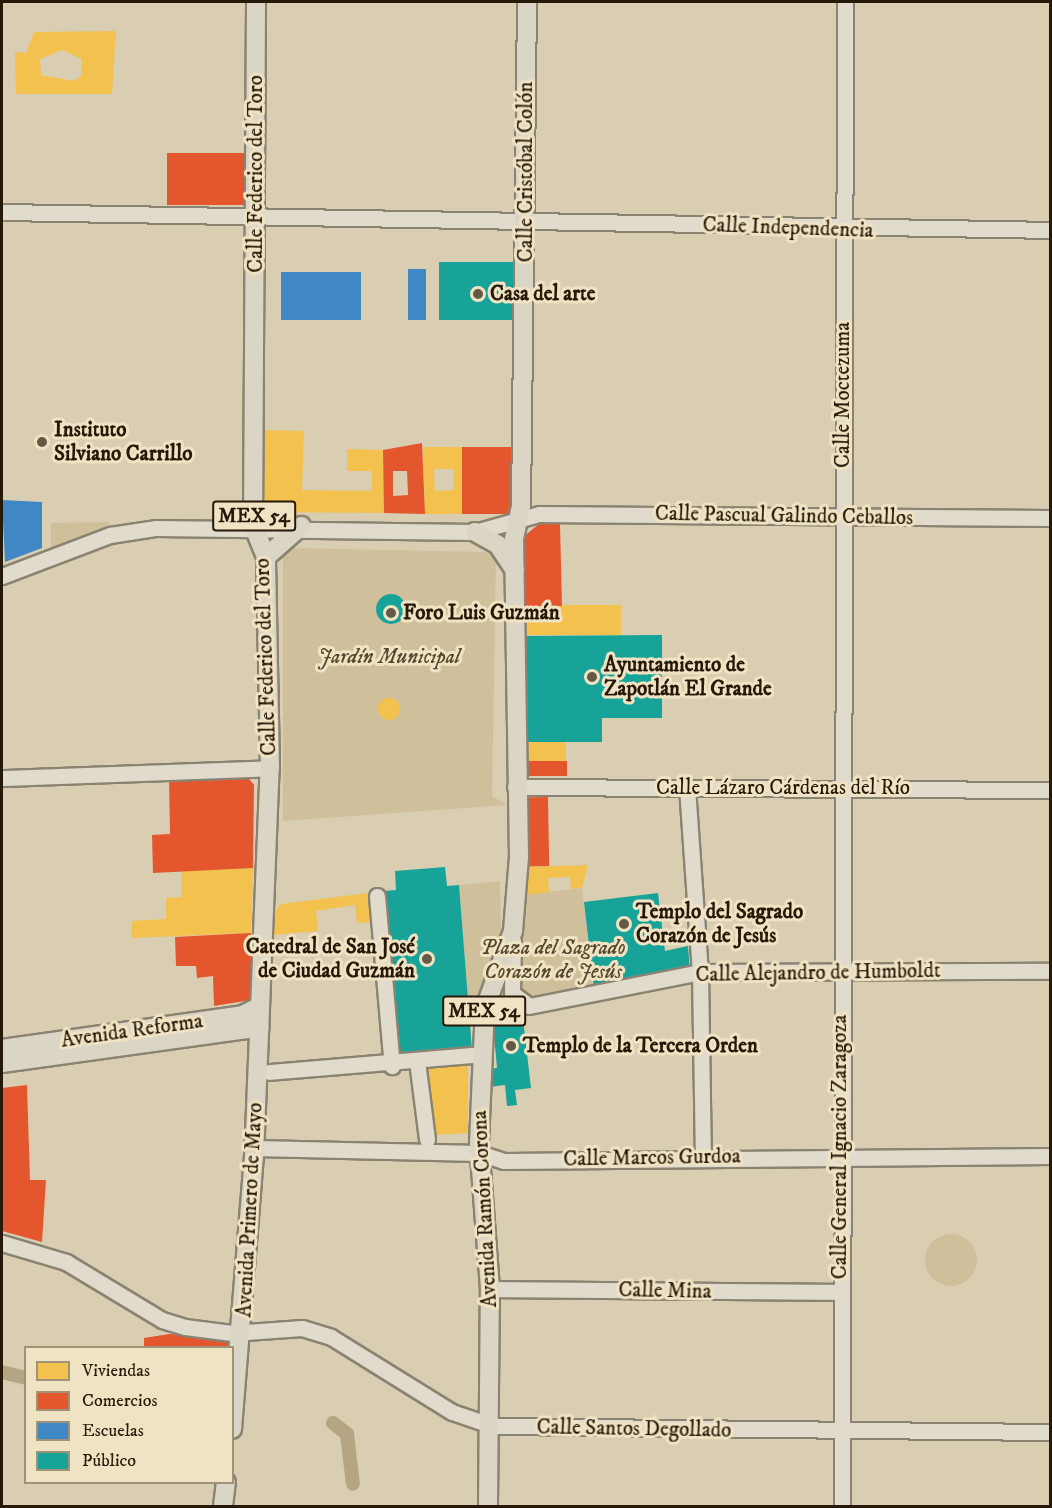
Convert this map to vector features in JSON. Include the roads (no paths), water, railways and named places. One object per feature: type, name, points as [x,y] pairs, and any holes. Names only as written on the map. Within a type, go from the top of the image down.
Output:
[{"type":"main road","name":"Calle Federico del Toro","points":[[256,2],[253,525],[266,557],[270,768],[260,905],[260,1027]]},
{"type":"main road","name":"Calle Cristóbal Colón","points":[[519,521],[526,219],[526,2]]},
{"type":"main road","name":"Avenida Ramón Corona","points":[[488,1506],[493,1426],[490,1289],[478,1154],[485,1008],[513,931],[519,857],[515,787],[515,570],[519,521]]},
{"type":"main road","points":[[266,557],[301,526]]},
{"type":"main road","points":[[475,532],[498,545],[515,570]]},
{"type":"main road","name":"Avenida Reforma","points":[[2,1049],[243,1016],[260,1006]]},
{"type":"main road","name":"Avenida Reforma","points":[[2,1063],[260,1027]]},
{"type":"main road","name":"Avenida Primero de Mayo","points":[[234,1411],[243,1328],[260,1027]]},
{"type":"main road","points":[[223,1506],[226,1484]]},
{"type":"street","name":"Calle Moctezuma","points":[[841,788],[845,2]]},
{"type":"street","name":"Calle Independencia","points":[[2,212],[526,219],[844,231],[1050,230]]},
{"type":"street","name":"Calle Pascual Galindo Ceballos","points":[[2,576],[132,531],[253,525],[475,532],[539,514],[1050,518]]},
{"type":"street","points":[[2,778],[270,768]]},
{"type":"street","name":"Calle Lázaro Cárdenas del Río","points":[[515,787],[1050,789]]},
{"type":"street","points":[[687,787],[700,972],[703,1157]]},
{"type":"street","name":"Calle General Ignacio Zaragoza","points":[[841,788],[839,1156],[842,1506]]},
{"type":"street","points":[[376,896],[392,1066]]},
{"type":"street","name":"Calle Alejandro de Humboldt","points":[[513,931],[511,987],[524,1005],[700,972],[1050,971]]},
{"type":"street","points":[[269,1072],[392,1066],[473,1055]]},
{"type":"street","points":[[417,1061],[427,1139]]},
{"type":"street","name":"Calle Marcos Gurdoa","points":[[254,1148],[478,1154],[503,1161],[703,1157],[1050,1156]]},
{"type":"street","name":"Calle Santos Degollado","points":[[2,1244],[66,1262],[162,1320],[232,1333],[243,1328],[302,1328],[331,1337],[452,1412],[493,1426],[841,1433],[1050,1432]]},
{"type":"street","name":"Calle Mina","points":[[490,1289],[840,1292]]},
{"type":"waterway","points":[[2,1372],[24,1378]]},
{"type":"waterway","points":[[333,1423],[347,1434],[353,1484]]},
{"type":"place","name":"Casa del arte","points":[[478,294]]},
{"type":"place","name":"Instituto Silviano Carrillo","points":[[42,442]]},
{"type":"place","name":"Foro Luis Guzmán","points":[[391,613]]},
{"type":"place","name":"Ayuntamiento de Zapotlán El Grande","points":[[592,677]]},
{"type":"place","name":"Templo del Sagrado Corazón de Jesús","points":[[624,924]]},
{"type":"place","name":"Catedral de San José de Ciudad Guzmán","points":[[427,959]]},
{"type":"place","name":"Templo de la Tercera Orden","points":[[511,1046]]},
{"type":"park label","name":"Jardín Municipal","points":[[389,657]]},
{"type":"park label","name":"Plaza del Sagrado Corazón de Jesús","points":[[553,960]]}]
